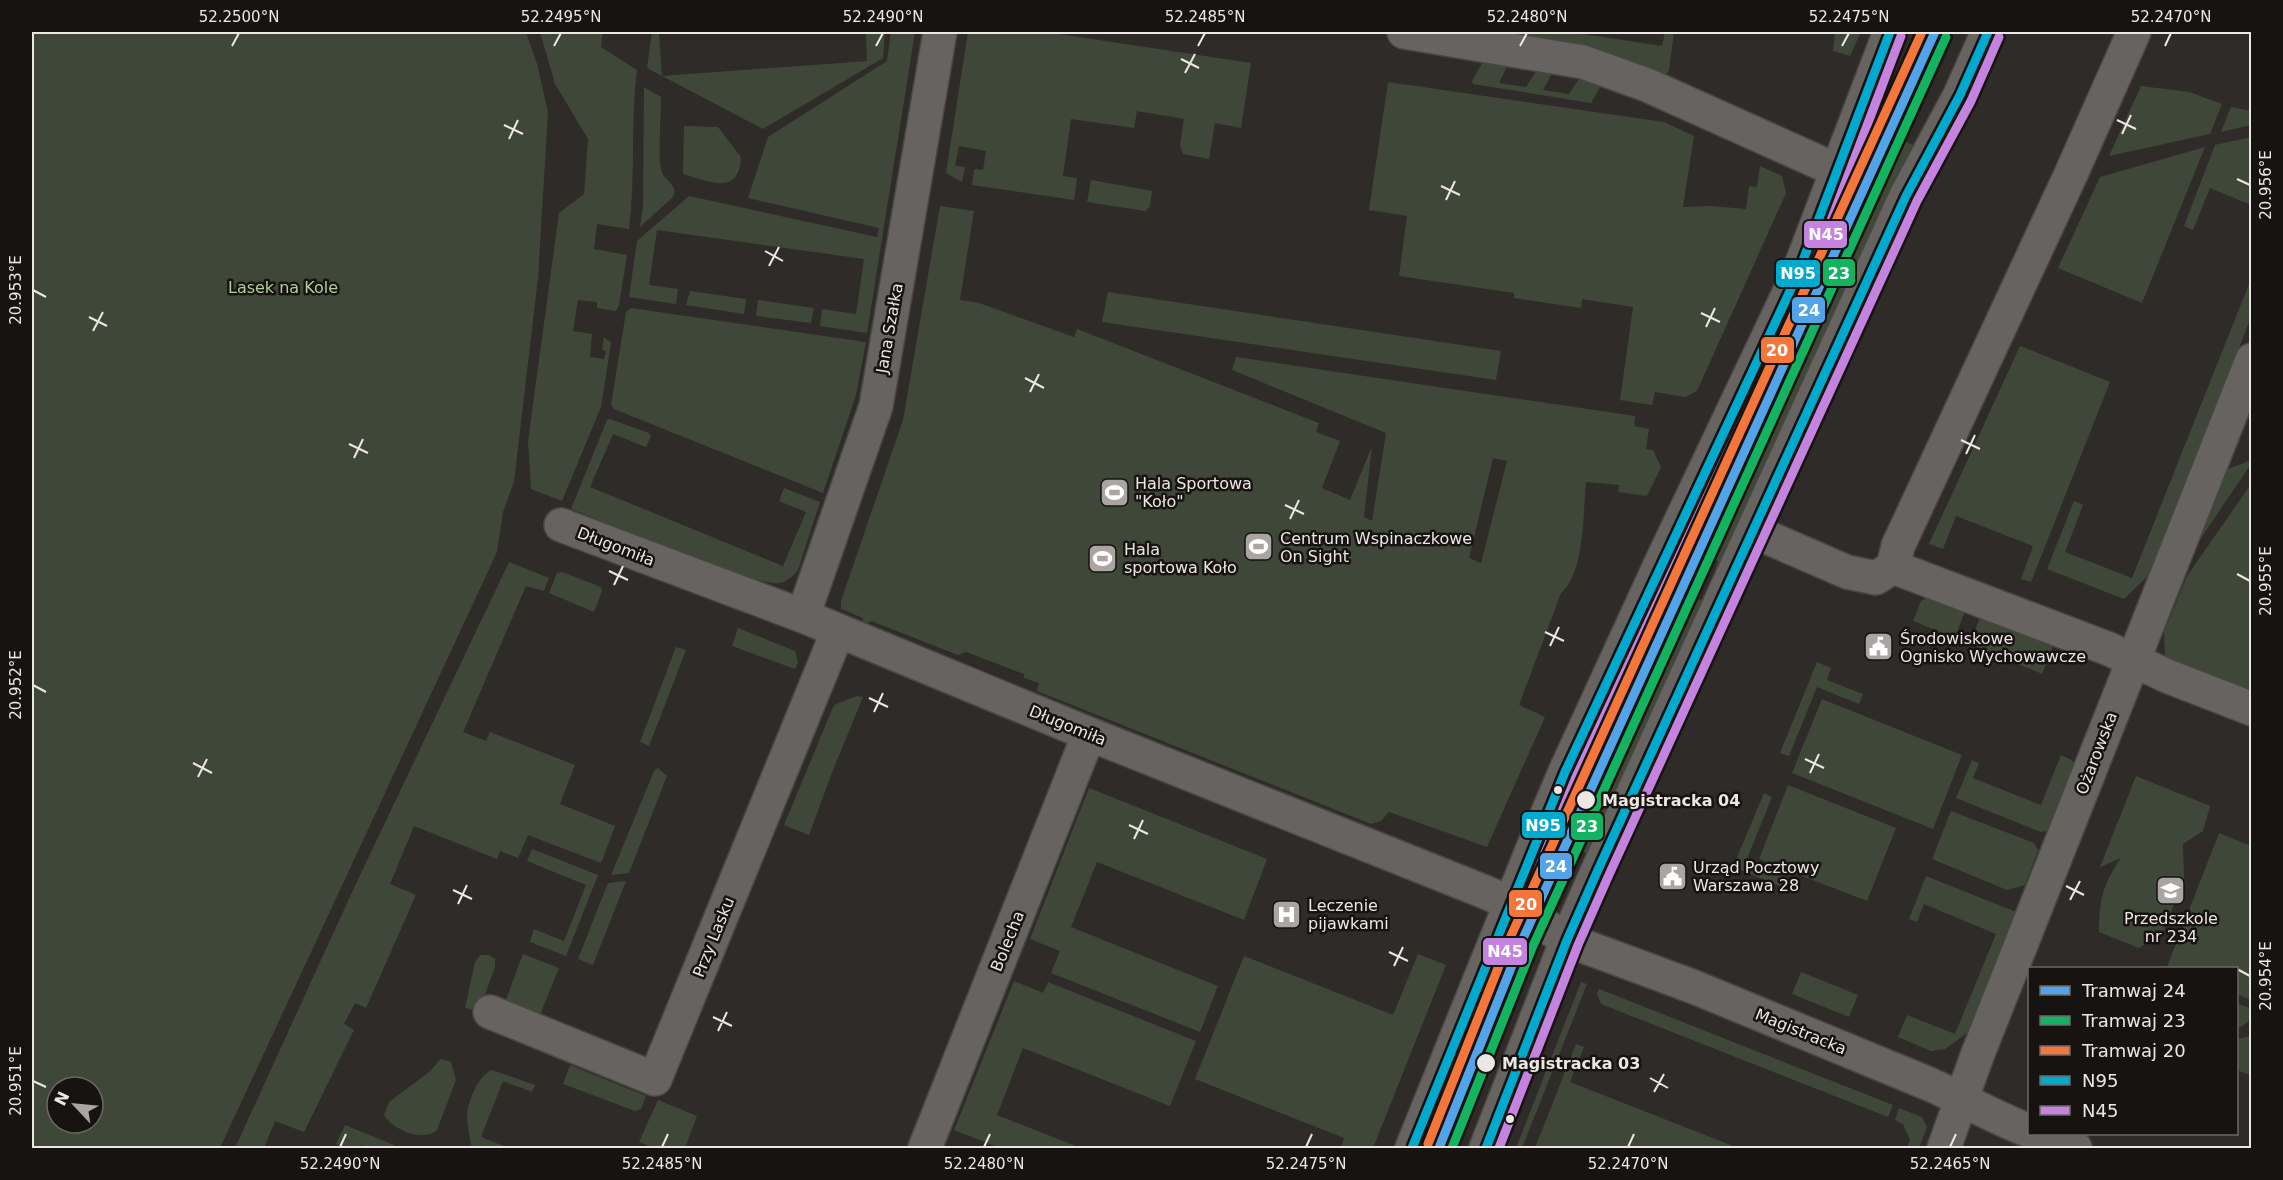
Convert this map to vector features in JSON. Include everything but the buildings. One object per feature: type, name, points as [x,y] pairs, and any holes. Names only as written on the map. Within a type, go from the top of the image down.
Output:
[{"type":"street","name":"Jana Szałka","points":[[803,616],[876,406],[940,32]]},
{"type":"street","points":[[1404,32],[1582,62],[1647,85],[1836,170]]},
{"type":"street","points":[[1412,1149],[1535,843],[1584,730],[1797,276],[1890,32]]},
{"type":"street","points":[[1486,1149],[1567,939],[1906,195],[1950,115],[1988,32]]},
{"type":"street","points":[[1753,531],[1847,572],[1876,578],[1893,567],[1898,546],[2071,174],[2134,32]]},
{"type":"street","name":"Ożarowska","points":[[1944,1149],[1981,1045],[2252,360]]},
{"type":"street","name":"Długomiła","points":[[561,525],[803,616],[1089,734],[1511,903],[1567,939]]},
{"type":"street","points":[[1893,567],[2109,649],[2252,709]]},
{"type":"street","name":"Przy Lasku","points":[[490,1012],[655,1079],[838,630]]},
{"type":"street","name":"Bolecha","points":[[925,1149],[1089,734]]},
{"type":"street","name":"Magistracka","points":[[1567,939],[1694,987],[1962,1099],[2002,1121],[2028,1130]]},
{"type":"street","points":[[2038,1135],[2075,1149]]},
{"type":"green space","name":"Lasek na Kole","points":[[32,32],[526,32],[537,64],[548,112],[538,278],[514,482],[503,512],[497,552],[220,1148],[32,1148]]},
{"type":"green space","points":[[540,32],[603,32],[601,47],[637,70],[629,229],[597,224],[594,249],[627,255],[619,305],[616,311],[597,308],[597,302],[578,300],[573,331],[592,334],[590,357],[604,359],[606,351],[602,350],[604,337],[611,343],[601,407],[562,501],[531,489],[528,441],[559,213],[584,194],[588,139],[555,84]]},
{"type":"green space","points":[[652,32],[659,32],[662,76],[647,68]]},
{"type":"green space","points":[[866,32],[885,32],[883,58],[763,129],[662,76],[867,61]]},
{"type":"green space","points":[[891,32],[915,32],[867,333],[820,326],[822,309],[856,314],[864,259],[657,230],[649,285],[678,289],[676,304],[629,297],[637,241],[689,196],[877,237],[879,228],[748,198],[768,137],[887,61]]},
{"type":"green space","points":[[968,32],[1046,32],[1251,63],[1241,128],[1215,123],[1209,159],[1183,154],[1180,145],[1184,119],[1137,111],[1134,128],[1071,119],[1063,176],[1077,178],[1074,200],[972,185],[974,169],[983,170],[986,151],[959,146],[955,166],[965,167],[962,182],[946,173]]},
{"type":"green space","points":[[1492,32],[1570,32],[1662,46],[1665,32],[1674,32],[1669,70],[1661,75],[1596,49]]},
{"type":"green space","points":[[1835,32],[1861,32],[1850,56],[1833,51]]},
{"type":"green space","points":[[1489,58],[1508,64],[1499,83],[1526,87],[1537,70],[1553,72],[1543,90],[1569,94],[1579,79],[1601,86],[1591,103],[1473,84],[1472,81],[1482,63]]},
{"type":"green space","points":[[1388,82],[1664,122],[1694,136],[1683,207],[1711,206],[1746,209],[1749,186],[1757,187],[1760,166],[1782,176],[1786,193],[1697,391],[1685,397],[1655,392],[1652,405],[1620,400],[1633,307],[1582,299],[1581,308],[1514,298],[1514,293],[1399,276],[1407,216],[1369,210]]},
{"type":"green space","points":[[2141,86],[2189,92],[2222,104],[2210,134],[2109,156]]},
{"type":"green space","points":[[644,87],[661,97],[660,162],[662,173],[674,189],[674,193],[673,197],[640,227],[643,206]]},
{"type":"green space","points":[[2231,107],[2251,111],[2251,125],[2221,132]]},
{"type":"green space","points":[[684,126],[718,127],[741,157],[735,178],[721,183],[683,174]]},
{"type":"green space","points":[[1870,127],[1918,147],[1719,577],[1714,574],[1718,561],[1691,550],[1685,562],[1676,558]]},
{"type":"green space","points":[[2251,137],[2251,205],[2210,188],[2193,230],[2184,226],[2215,145]]},
{"type":"green space","points":[[2205,147],[2142,303],[2058,268],[2100,177]]},
{"type":"green space","points":[[1091,180],[1152,191],[1150,206],[1145,211],[1087,202]]},
{"type":"green space","name":"Hala sportowa Koło","points":[[940,206],[974,211],[960,300],[979,303],[1074,337],[1077,329],[1319,423],[1316,432],[1340,441],[1322,488],[1350,500],[1372,446],[1364,517],[1372,521],[1386,433],[1232,370],[1236,357],[1635,416],[1634,426],[1649,429],[1646,449],[1653,450],[1661,467],[1647,496],[1618,492],[1619,485],[1586,482],[1583,525],[1575,571],[1569,584],[1561,593],[1519,705],[1545,717],[1487,847],[1389,812],[1381,821],[1371,824],[1037,691],[1039,683],[1024,678],[1024,674],[966,652],[958,655],[871,621],[869,623],[862,621],[863,618],[841,609],[841,601],[903,420]],"holes":[[[1493,458],[1507,461],[1481,563],[1469,558]]]},
{"type":"green space","points":[[2251,279],[2251,317],[2152,572],[2124,599],[2047,569],[2074,501],[2083,505],[2065,552],[2132,578]]},
{"type":"green space","points":[[690,291],[746,299],[744,314],[686,305]]},
{"type":"green space","points":[[1108,292],[1501,351],[1496,380],[1102,322]]},
{"type":"green space","points":[[758,300],[814,308],[811,323],[756,316]]},
{"type":"green space","points":[[631,308],[866,342],[856,395],[823,493],[614,409],[611,405],[626,312]]},
{"type":"green space","points":[[2020,346],[2110,382],[2031,582],[2021,579],[2033,546],[1956,516],[1943,549],[1929,544]]},
{"type":"green space","points":[[610,419],[649,433],[651,436],[646,447],[613,434],[590,487],[783,566],[806,512],[779,501],[784,488],[820,502],[798,570],[784,582],[769,583],[756,579],[754,582],[571,509],[607,420]]},
{"type":"green space","points":[[2251,460],[2251,464],[2199,541],[2228,469]]},
{"type":"green space","points":[[2251,484],[2251,696],[2165,658],[2164,632],[2187,576]]},
{"type":"green space","points":[[509,562],[549,578],[544,591],[526,586],[463,732],[486,741],[490,732],[575,765],[560,804],[615,826],[601,863],[528,835],[518,858],[500,851],[497,859],[414,826],[390,884],[416,895],[366,1008],[355,1003],[344,1024],[354,1030],[304,1132],[275,1121],[264,1148],[235,1148],[353,890]]},
{"type":"green space","points":[[562,572],[601,587],[602,591],[594,612],[549,593],[557,573]]},
{"type":"green space","points":[[1704,595],[1710,598],[1591,861],[1584,859],[1586,853],[1583,851],[1586,844],[1573,839],[1680,602],[1694,608],[1698,599],[1702,601]]},
{"type":"green space","points":[[1928,597],[1965,611],[1955,638],[1913,621],[1921,601]]},
{"type":"green space","points":[[1980,617],[2053,646],[2042,674],[1970,644]]},
{"type":"green space","points":[[738,628],[795,651],[798,662],[795,669],[732,646]]},
{"type":"green space","points":[[676,647],[686,650],[649,746],[640,742]]},
{"type":"green space","points":[[1817,662],[1831,668],[1827,680],[1863,694],[1859,704],[1817,687],[1789,756],[1780,753]]},
{"type":"green space","points":[[857,696],[863,697],[809,835],[784,825],[834,705]]},
{"type":"green space","points":[[1822,699],[1962,755],[1933,829],[1792,773]]},
{"type":"green space","points":[[2061,755],[2072,760],[2074,764],[2047,831],[2041,832],[1956,798],[1972,760],[1979,763],[1973,778],[2041,805]]},
{"type":"green space","points":[[658,768],[667,776],[629,873],[611,875],[654,771]]},
{"type":"green space","points":[[2136,776],[2210,806],[2203,831],[2183,844],[2184,878],[2163,933],[2139,948],[2099,932],[2103,893],[2121,858],[2100,867]]},
{"type":"green space","points":[[1788,785],[1896,828],[1867,901],[1759,859]]},
{"type":"green space","points":[[1089,788],[1267,859],[1244,920],[1097,862],[1071,927],[1218,986],[1200,1032],[1051,973],[1060,951],[1030,939]]},
{"type":"green space","points":[[1764,793],[1772,797],[1746,861],[1788,878],[1784,888],[1733,867]]},
{"type":"green space","points":[[1951,811],[2034,843],[2038,850],[2025,885],[2007,890],[1932,859]]},
{"type":"green space","points":[[2219,833],[2251,846],[2251,1000],[2238,994],[2238,967],[2167,967]]},
{"type":"green space","points":[[532,849],[598,875],[566,956],[530,942],[534,929],[564,941],[586,885],[527,861]]},
{"type":"green space","points":[[1926,876],[2016,912],[1967,1033],[1945,1049],[1931,1051],[1898,1037],[1907,1015],[1955,1034],[1996,934],[1924,904],[1917,922],[1909,919]]},
{"type":"green space","points":[[626,881],[593,965],[578,959],[608,883]]},
{"type":"green space","points":[[523,954],[559,968],[538,1020],[504,1005]]},
{"type":"green space","points":[[1418,954],[1446,965],[1373,1148],[1341,1148],[1344,1138],[1195,1079],[1244,956],[1393,1015]]},
{"type":"green space","points":[[480,955],[489,955],[495,959],[495,967],[479,1011],[465,1008],[475,962]]},
{"type":"green space","points":[[1801,972],[1858,995],[1849,1017],[1792,994]]},
{"type":"green space","points":[[1014,981],[1043,993],[1048,982],[1196,1041],[1170,1106],[1023,1048],[997,1115],[1081,1148],[1000,1148],[954,1130]]},
{"type":"green space","points":[[1581,982],[1587,984],[1522,1148],[1516,1148]]},
{"type":"green space","points":[[1599,989],[1893,1105],[1888,1117],[1601,1004],[1597,994]]},
{"type":"green space","points":[[2238,1003],[2251,1009],[2251,1016],[2244,1025],[2238,1028]]},
{"type":"green space","points":[[1482,1004],[1488,1006],[1485,1012],[1489,1014],[1488,1016],[1501,1022],[1451,1148],[1424,1148]]},
{"type":"green space","points":[[2251,1036],[2251,1073],[2246,1074],[2238,1070],[2238,1039]]},
{"type":"green space","points":[[1576,1044],[1584,1047],[1570,1082],[1738,1148],[1535,1148]]},
{"type":"green space","points":[[441,1059],[451,1062],[456,1080],[437,1130],[431,1134],[416,1135],[394,1125],[384,1115],[389,1102],[429,1072]]},
{"type":"green space","points":[[570,1065],[646,1096],[641,1109],[635,1111],[563,1084]]},
{"type":"green space","points":[[492,1070],[535,1085],[532,1092],[503,1081],[481,1137],[509,1148],[472,1148],[467,1119],[468,1109],[479,1082]]},
{"type":"green space","points":[[658,1100],[697,1116],[685,1148],[654,1148],[639,1142]]},
{"type":"green space","points":[[1899,1108],[1922,1117],[1927,1127],[1919,1148],[1907,1148],[1910,1140],[1903,1124],[1895,1120]]},
{"type":"green space","points":[[345,1125],[394,1145],[394,1148],[370,1148],[361,1145],[359,1148],[347,1148],[336,1144]]},
{"type":"tram line","name":"20","points":[[1428,1144],[1510,938],[1922,32]]},
{"type":"tram line","name":"24","points":[[1439,1148],[1521,943],[1935,32]]},
{"type":"tram line","name":"23","points":[[1452,1148],[1532,948],[1946,37]]},
{"type":"transit line","name":"N95","points":[[1412,1148],[1565,772],[1797,276],[1890,32]]},
{"type":"transit line","name":"N95","points":[[1486,1148],[1567,940],[1597,872],[1906,196],[1960,95],[1988,32]]},
{"type":"transit line","name":"N45","points":[[1425,1148],[1576,777],[1808,281],[1901,36]]},
{"type":"transit line","name":"N45","points":[[1499,1148],[1578,945],[1608,877],[1917,201],[1971,101],[1999,37]]},
{"type":"place","name":"Hala Sportowa \"Koło\"","points":[[1114,492]]},
{"type":"place","name":"Centrum Wspinaczkowe On Sight","points":[[1259,547]]},
{"type":"place","name":"Hala sportowa Koło","points":[[1103,558]]},
{"type":"place","name":"Środowiskowe Ognisko Wychowawcze","points":[[1879,647]]},
{"type":"place","name":"Magistracka 04","points":[[1586,800]]},
{"type":"place","name":"Urząd Pocztowy Warszawa 28","points":[[1672,876]]},
{"type":"place","name":"Przedszkole nr 234","points":[[2171,890]]},
{"type":"place","name":"Leczenie pijawkami","points":[[1287,914]]},
{"type":"place","name":"Magistracka 03","points":[[1486,1063]]}]
